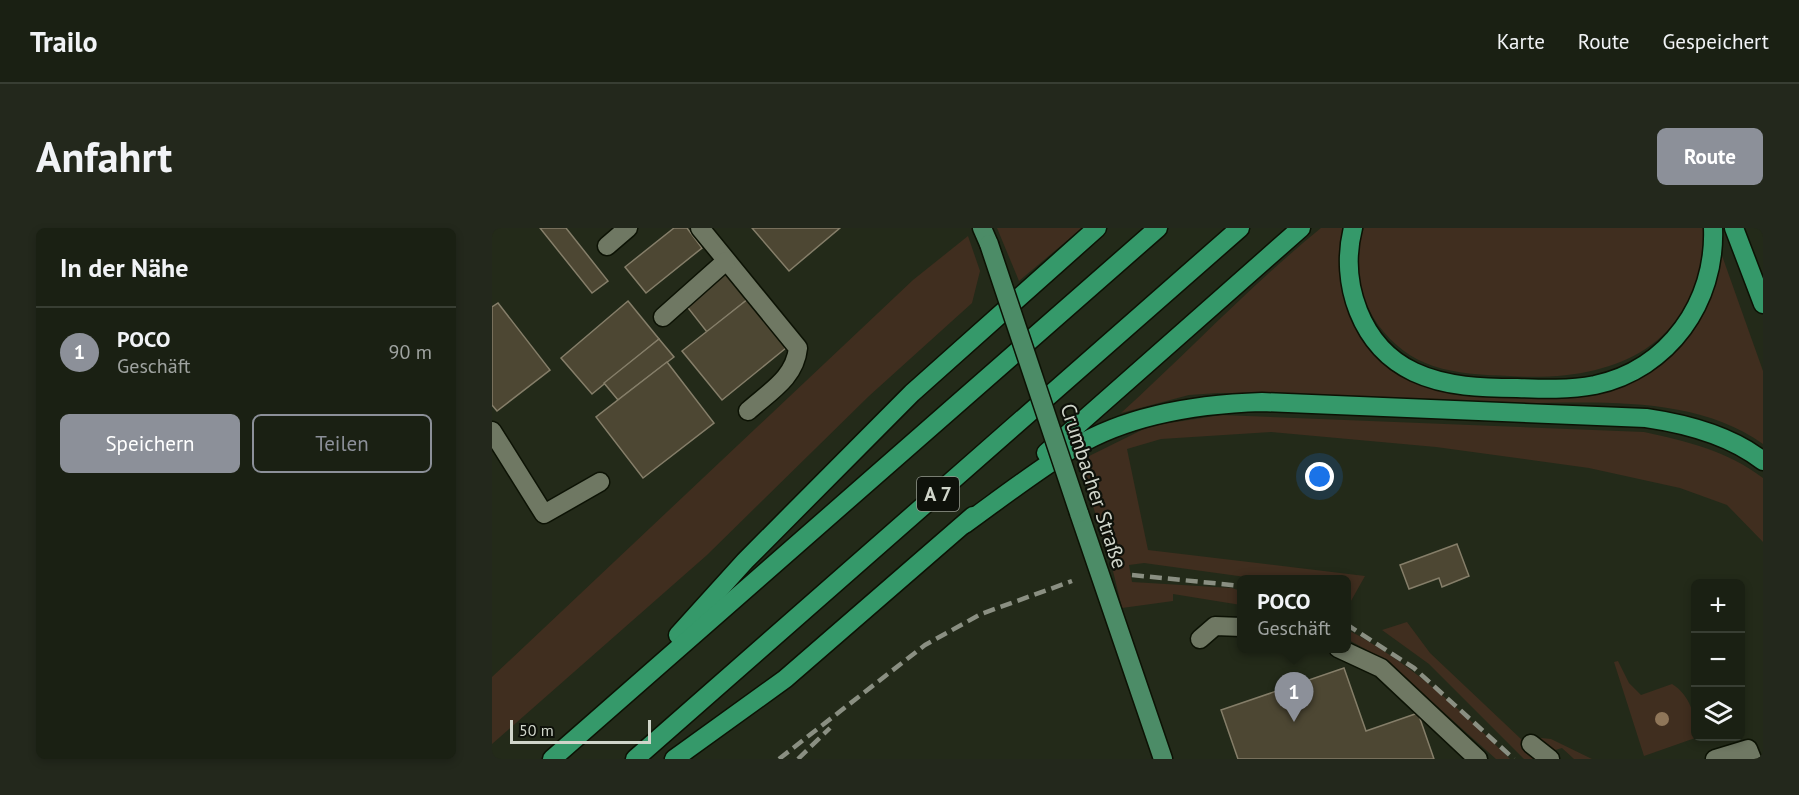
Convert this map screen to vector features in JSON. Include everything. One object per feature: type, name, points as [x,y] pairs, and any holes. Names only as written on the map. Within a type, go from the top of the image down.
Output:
[{"type":"highway","points":[[620,698],[745,561],[912,393],[1097,228]]},
{"type":"highway","name":"A 7","points":[[552,759],[1158,228]]},
{"type":"highway","name":"A 7","points":[[635,759],[1240,228]]},
{"type":"highway","points":[[674,759],[785,679],[1301,228]]},
{"type":"highway","points":[[1353,228],[1348,263],[1354,299],[1366,328],[1394,358],[1414,372],[1450,383],[1547,389],[1573,388],[1616,379],[1656,357],[1673,342],[1697,309],[1705,290],[1712,268],[1713,228]]},
{"type":"highway","points":[[1734,228],[1763,304]]},
{"type":"highway","points":[[965,524],[1076,446],[1125,425],[1171,412],[1219,404],[1262,402],[1646,418],[1680,423],[1722,437],[1763,461]]},
{"type":"main road","name":"Crumbacher Straße","points":[[986,236],[1163,759]]},
{"type":"lane","points":[[607,246],[628,228]]},
{"type":"lane","points":[[700,228],[798,348],[797,360],[791,374],[748,411]]},
{"type":"lane","points":[[663,317],[726,261]]},
{"type":"lane","points":[[492,431],[544,514],[600,482]]},
{"type":"lane","points":[[1200,639],[1215,626],[1237,627]]},
{"type":"lane","points":[[1349,653],[1381,668],[1478,759]]},
{"type":"lane","points":[[1531,744],[1550,759]]},
{"type":"lane","points":[[1716,759],[1748,748],[1752,759]]},
{"type":"shaded area","points":[[997,228],[1082,228],[1019,281]]},
{"type":"shaded area","points":[[1321,228],[1345,228],[1340,265],[1347,307],[1360,332],[1391,367],[1550,397],[1668,357],[1691,335],[1706,310],[1715,281],[1720,250],[1763,371],[1763,444],[1732,426],[1699,414],[1663,407],[1626,404],[1479,403],[1218,393],[1189,395],[1121,413],[1244,296]]},
{"type":"shaded area","points":[[1364,228],[1704,228],[1699,269],[1688,302],[1669,329],[1646,349],[1617,363],[1584,372],[1548,376],[1471,374],[1452,371],[1413,357],[1396,345],[1381,329],[1362,291],[1358,270],[1358,249]]},
{"type":"shaded area","points":[[968,236],[980,271],[972,303],[869,396],[707,555],[492,744],[492,677],[913,280]]},
{"type":"shaded area","points":[[1221,415],[1644,432],[1660,435],[1721,454],[1763,478],[1763,542],[1727,505],[1680,488],[1589,468],[1436,447],[1271,432],[1161,439],[1127,449],[1148,550],[1365,576],[1351,601],[1351,575],[1237,576],[1144,563],[1129,565],[1132,582],[1232,588],[1237,590],[1237,604],[1173,594],[1173,601],[1122,608],[1112,567],[1079,461],[1150,426]]},
{"type":"shaded area","points":[[1407,622],[1430,653],[1542,759],[1524,759],[1429,664],[1382,630]]},
{"type":"shaded area","points":[[1351,632],[1413,671],[1472,722],[1510,759],[1496,759],[1385,660],[1351,641]]},
{"type":"shaded area","points":[[1618,661],[1629,683],[1641,695],[1672,684],[1683,694],[1691,707],[1691,739],[1644,756],[1614,662]]},
{"type":"shaded area","points":[[1531,737],[1551,739],[1592,759],[1574,759],[1562,748],[1552,751]]},
{"type":"building","points":[[540,228],[566,228],[608,281],[592,293]]},
{"type":"building","points":[[674,228],[687,228],[702,248],[646,293],[625,267]]},
{"type":"building","points":[[752,228],[840,228],[789,271]]},
{"type":"building","points":[[726,272],[748,299],[707,332],[685,304]]},
{"type":"building","points":[[748,299],[786,348],[722,400],[682,351]]},
{"type":"building","points":[[628,301],[659,339],[592,394],[561,358]]},
{"type":"building","points":[[498,303],[550,370],[497,411],[492,405],[492,307]]},
{"type":"building","points":[[659,339],[674,357],[618,400],[604,383]]},
{"type":"building","points":[[667,362],[714,423],[643,478],[596,417]]},
{"type":"building","points":[[1457,544],[1469,576],[1442,587],[1439,578],[1409,589],[1400,565]]},
{"type":"building","points":[[1344,668],[1366,731],[1418,713],[1434,759],[1238,759],[1221,710]]},
{"type":"railway","points":[[1132,575],[1237,586]]},
{"type":"railway","points":[[779,759],[925,645],[981,614],[1072,581]]},
{"type":"railway","points":[[1351,627],[1414,668],[1514,759]]},
{"type":"railway","points":[[798,759],[830,728]]},
{"type":"place","name":"POCO","points":[[1294,722]]}]
